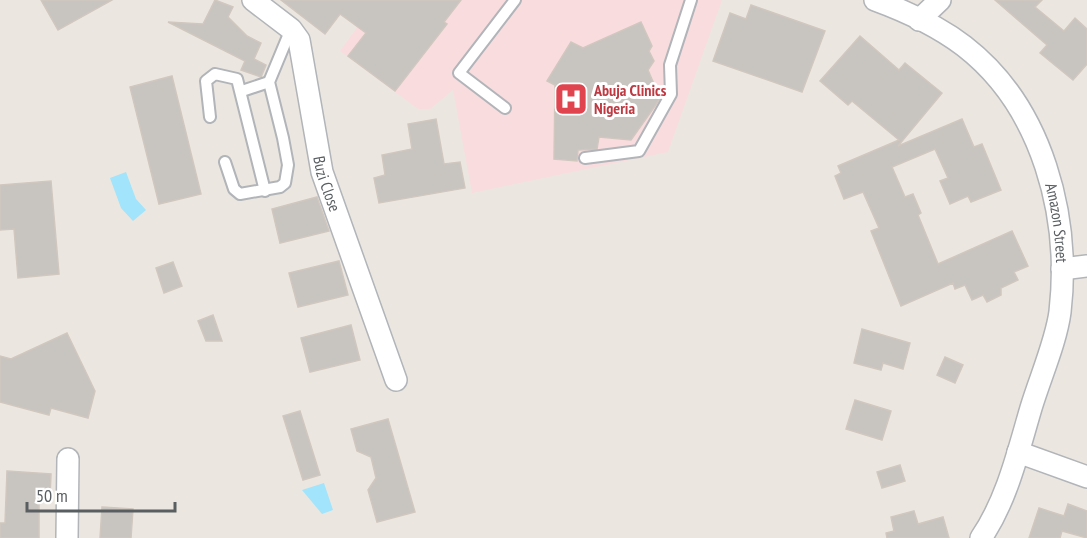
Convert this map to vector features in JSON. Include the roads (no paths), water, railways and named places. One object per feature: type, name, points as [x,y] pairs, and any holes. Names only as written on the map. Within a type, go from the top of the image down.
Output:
[{"type":"street","points":[[253,0],[291,29]]},
{"type":"street","name":"Amazon Street","points":[[875,0],[920,20],[963,46],[993,74],[1018,108],[1042,155],[1059,213],[1062,269],[1060,314],[1018,452],[995,517],[981,538]]},
{"type":"street","points":[[920,20],[940,0]]},
{"type":"street","name":"Buzi Close","points":[[291,29],[299,40],[322,172],[396,380]]},
{"type":"street","points":[[1062,269],[1087,266]]},
{"type":"street","points":[[1018,452],[1087,477]]},
{"type":"street","points":[[67,538],[68,459]]},
{"type":"lane","points":[[505,108],[459,73],[515,0]]},
{"type":"lane","points":[[585,158],[639,151],[671,94],[670,64],[691,0]]},
{"type":"lane","points":[[225,162],[234,189],[240,194],[280,187],[288,176],[284,138],[269,82],[291,29]]},
{"type":"lane","points":[[210,117],[206,88],[210,76],[215,74],[231,76],[237,80],[242,91],[265,191]]},
{"type":"lane","points":[[242,91],[269,82]]},
{"type":"water","points":[[126,172],[136,199],[146,210],[133,221],[121,208],[110,178]]},
{"type":"water","points":[[324,483],[333,510],[322,514],[302,490]]},
{"type":"place","name":"Abuja Clinics Nigeria","points":[[571,99]]}]
